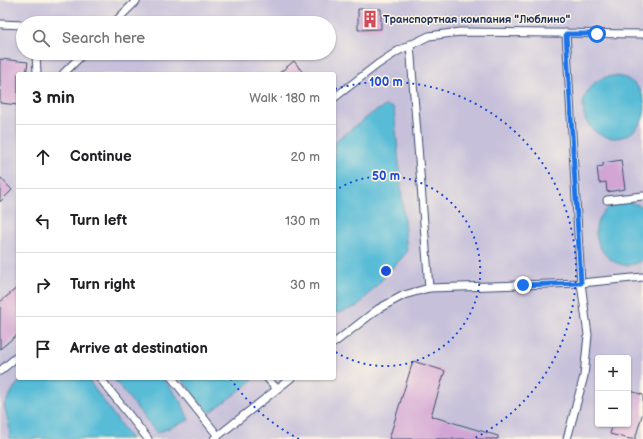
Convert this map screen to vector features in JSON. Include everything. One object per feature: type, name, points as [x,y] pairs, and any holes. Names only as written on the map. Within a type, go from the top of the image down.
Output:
[{"type":"lane","points":[[121,16],[137,0]]},
{"type":"lane","points":[[0,24],[16,25]]},
{"type":"lane","points":[[336,96],[378,64],[410,44],[429,36],[460,32],[643,34]]},
{"type":"lane","points":[[566,34],[581,283],[588,335],[584,376],[567,439]]},
{"type":"lane","points":[[410,44],[429,288]]},
{"type":"lane","points":[[36,60],[37,72]]},
{"type":"lane","points":[[65,72],[77,60]]},
{"type":"lane","points":[[607,200],[643,196]]},
{"type":"lane","points":[[336,339],[378,309],[404,295],[429,288],[581,283],[643,277]]},
{"type":"lane","points":[[0,371],[16,358]]},
{"type":"lane","points":[[102,380],[148,439]]},
{"type":"lane","points":[[173,380],[216,437],[288,380]]},
{"type":"lane","points":[[269,380],[277,389]]},
{"type":"shaded area","points":[[0,0],[643,0],[643,439],[0,439]]},
{"type":"water","points":[[608,77],[620,77],[631,81],[636,85],[644,101],[644,113],[640,124],[631,133],[620,137],[608,137],[597,133],[588,124],[584,113],[584,101],[588,90],[597,81]]},
{"type":"water","points":[[386,106],[394,108],[407,252],[358,306],[339,313],[336,312],[336,140],[374,112]]},
{"type":"water","points":[[628,202],[643,207],[643,260],[630,265],[618,263],[608,257],[600,247],[596,235],[597,223],[603,212],[615,204]]},
{"type":"water","points":[[24,380],[88,380],[131,439],[10,439],[9,425],[4,405],[16,385]]},
{"type":"water","points":[[115,380],[164,380],[181,401],[189,420],[157,433]]},
{"type":"water","points":[[183,380],[252,380],[211,412],[204,408]]},
{"type":"building","name":"Транспортная компания \"Люблино\"","points":[[358,9],[381,9],[381,29],[358,30]]},
{"type":"building","points":[[0,59],[28,62],[26,72],[16,72],[16,105],[0,103]]},
{"type":"building","points":[[294,61],[302,72],[280,72]]},
{"type":"building","points":[[621,160],[625,189],[607,192],[606,182],[599,183],[597,167],[603,166],[603,163]]},
{"type":"building","points":[[0,177],[12,190],[0,202]]},
{"type":"building","points":[[16,289],[16,336],[0,349],[0,302]]},
{"type":"building","points":[[413,361],[445,371],[431,416],[498,436],[498,439],[389,439]]},
{"type":"building","points":[[631,391],[643,395],[643,412],[635,439],[610,434],[612,427],[631,427]]},
{"type":"place","name":"Транспортная компания \"Люблино\"","points":[[370,19]]},
{"type":"route","points":[[523,285],[581,283],[566,34],[597,34]]}]
